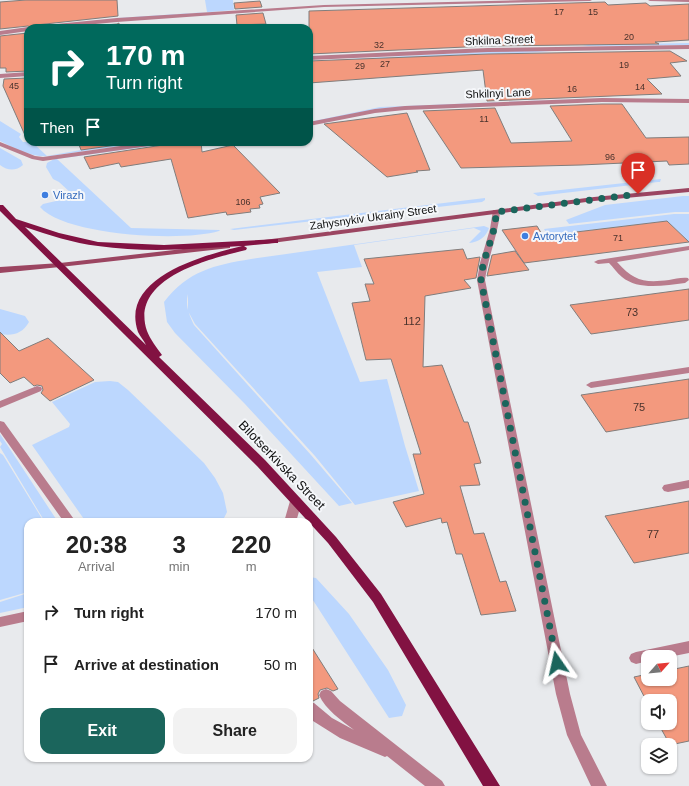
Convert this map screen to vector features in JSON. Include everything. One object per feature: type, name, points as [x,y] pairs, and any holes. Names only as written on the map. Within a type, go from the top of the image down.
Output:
[{"type":"main road","name":"Bilotserkivska Street","points":[[0,208],[261,462],[312,518]]},
{"type":"main road","points":[[13,220],[68,238],[98,244],[177,247],[275,241]]},
{"type":"main road","points":[[181,385],[152,349],[142,327],[140,310],[145,294],[160,280],[180,268],[233,250],[275,241]]},
{"type":"main road","name":"Bilotserkivska Street","points":[[313,519],[332,540],[377,598],[492,786]]},
{"type":"street","points":[[74,24],[317,6],[590,0]]},
{"type":"street","points":[[650,0],[689,1]]},
{"type":"street","points":[[0,33],[24,30]]},
{"type":"street","name":"Shkilna Street","points":[[313,58],[488,50],[689,46]]},
{"type":"street","points":[[0,76],[24,74]]},
{"type":"street","name":"Shkilnyi Lane","points":[[313,123],[375,111],[405,108],[602,100],[689,101]]},
{"type":"street","points":[[0,144],[34,158],[43,159],[135,146]]},
{"type":"street","name":"Zahysnykiv Ukrainy Street","points":[[0,270],[60,265],[275,241],[594,199],[689,190]]},
{"type":"street","points":[[496,212],[496,222],[484,260],[481,280],[563,694],[574,735],[599,786]]},
{"type":"street","points":[[598,262],[689,248]]},
{"type":"street","points":[[611,260],[627,277],[636,282],[651,284],[685,280]]},
{"type":"street","points":[[591,385],[689,370]]},
{"type":"street","points":[[0,405],[37,389]]},
{"type":"street","points":[[0,424],[67,518]]},
{"type":"street","points":[[668,488],[689,484]]},
{"type":"street","points":[[291,518],[296,501]]},
{"type":"street","points":[[0,622],[24,617]]},
{"type":"street","points":[[636,658],[689,647]]},
{"type":"street","points":[[326,695],[335,706],[437,786]]},
{"type":"street","points":[[313,712],[333,728],[407,761]]},
{"type":"shaded area","points":[[205,0],[233,0],[234,10],[124,19],[118,18],[207,12]]},
{"type":"shaded area","points":[[689,43],[689,45],[582,45]]},
{"type":"shaded area","points":[[504,51],[551,52],[313,61]]},
{"type":"shaded area","points":[[598,98],[387,108],[313,122],[380,107]]},
{"type":"shaded area","points":[[0,121],[21,134],[19,137],[24,142],[24,146],[36,146],[47,156],[37,156],[0,141]]},
{"type":"shaded area","points":[[120,146],[47,156],[98,147]]},
{"type":"shaded area","points":[[140,146],[151,146],[57,159],[131,228],[220,230],[202,234],[180,236],[126,234],[74,225],[53,217],[40,207],[43,204],[72,196],[72,194],[59,182],[53,179],[46,167],[47,163],[56,158]]},
{"type":"shaded area","points":[[0,148],[21,160],[23,165],[12,170],[0,165]]},
{"type":"shaded area","points":[[661,179],[660,182],[538,196],[533,193]]},
{"type":"shaded area","points":[[689,196],[689,212],[675,212],[569,224],[566,220],[605,205]]},
{"type":"shaded area","points":[[485,198],[482,202],[234,230],[230,229]]},
{"type":"shaded area","points":[[674,214],[689,214],[689,242],[667,221],[548,235],[544,229]]},
{"type":"shaded area","points":[[484,226],[489,228],[482,238],[476,242],[469,243],[481,231],[474,228],[354,245],[362,267],[317,272],[360,382],[387,379],[419,491],[355,505],[315,456],[195,324],[189,312],[194,325],[311,455],[352,503],[339,506],[245,404],[175,333],[167,322],[164,302],[173,291],[192,276],[225,264],[251,259]]},
{"type":"shaded area","points":[[0,309],[25,316],[29,322],[20,332],[9,335],[0,334]]},
{"type":"shaded area","points":[[95,382],[118,382],[204,463],[215,478],[223,493],[227,512],[224,518],[83,518],[32,445],[69,427],[70,424],[52,402]]},
{"type":"shaded area","points":[[0,434],[55,518],[43,518],[0,447],[2,444],[0,441]]},
{"type":"shaded area","points":[[0,453],[3,455],[42,518],[24,518],[24,593],[0,600]]},
{"type":"shaded area","points":[[313,578],[316,578],[349,614],[388,670],[406,705],[402,716],[389,718],[313,600]]},
{"type":"shaded area","points":[[24,594],[24,608],[0,613],[0,602]]},
{"type":"building","points":[[26,0],[117,0],[118,16],[45,24],[24,24],[24,26],[0,29],[0,2]]},
{"type":"building","points":[[260,1],[262,7],[235,9],[234,3]]},
{"type":"building","points":[[605,2],[608,5],[646,3],[650,6],[689,4],[689,40],[655,42],[659,44],[488,46],[313,54],[313,24],[309,24],[309,11]]},
{"type":"building","points":[[263,13],[266,24],[237,24],[236,15]]},
{"type":"building","points":[[24,33],[24,71],[6,72],[6,68],[0,68],[0,36]]},
{"type":"building","points":[[670,51],[687,61],[670,63],[681,76],[647,79],[662,94],[487,101],[483,70],[313,83],[313,61],[488,54]]},
{"type":"building","points":[[24,78],[24,133],[3,86],[4,79]]},
{"type":"building","points":[[622,104],[646,138],[689,137],[689,164],[669,165],[667,161],[461,168],[423,111],[495,108],[511,143],[572,141],[550,106]]},
{"type":"building","points":[[407,113],[430,170],[416,171],[418,172],[387,177],[324,124]]},
{"type":"building","points":[[80,146],[110,146],[81,150]]},
{"type":"building","points":[[156,146],[201,146],[202,152],[234,146],[280,193],[260,197],[263,204],[259,205],[260,208],[250,209],[251,212],[227,215],[226,212],[188,218],[171,159],[121,167],[119,163],[90,169],[84,157]]},
{"type":"building","points":[[667,221],[689,242],[524,263],[502,230],[537,226],[543,236]]},
{"type":"building","points":[[463,249],[467,259],[480,257],[476,278],[464,280],[471,288],[425,296],[423,367],[442,365],[464,422],[468,422],[481,463],[474,464],[480,485],[460,486],[474,534],[484,533],[500,582],[506,581],[516,611],[481,615],[462,554],[456,554],[447,522],[442,523],[441,518],[406,527],[393,502],[424,494],[413,454],[421,454],[391,359],[366,360],[352,303],[370,301],[365,284],[374,284],[364,259]]},
{"type":"building","points":[[515,251],[529,270],[487,276],[492,255]]},
{"type":"building","points":[[689,289],[689,320],[591,334],[570,305]]},
{"type":"building","points":[[0,332],[19,351],[48,338],[94,380],[50,401],[41,393],[43,390],[42,386],[34,386],[24,377],[10,383],[0,373]]},
{"type":"building","points":[[689,379],[689,418],[606,432],[581,395]]},
{"type":"building","points":[[689,501],[689,553],[634,563],[605,516]]},
{"type":"building","points":[[313,649],[338,689],[333,691],[327,688],[320,690],[318,694],[319,698],[313,701]]},
{"type":"building","points":[[689,666],[689,741],[677,744],[677,738],[666,738],[662,730],[677,730],[677,694],[643,694],[634,677],[641,676],[641,686],[677,686],[677,669]]},
{"type":"place","name":"Virazh","points":[[45,195]]},
{"type":"place","name":"Avtorytet","points":[[525,236]]},
{"type":"route","points":[[557,663],[481,280],[481,269],[494,231],[496,212],[638,194]]}]
